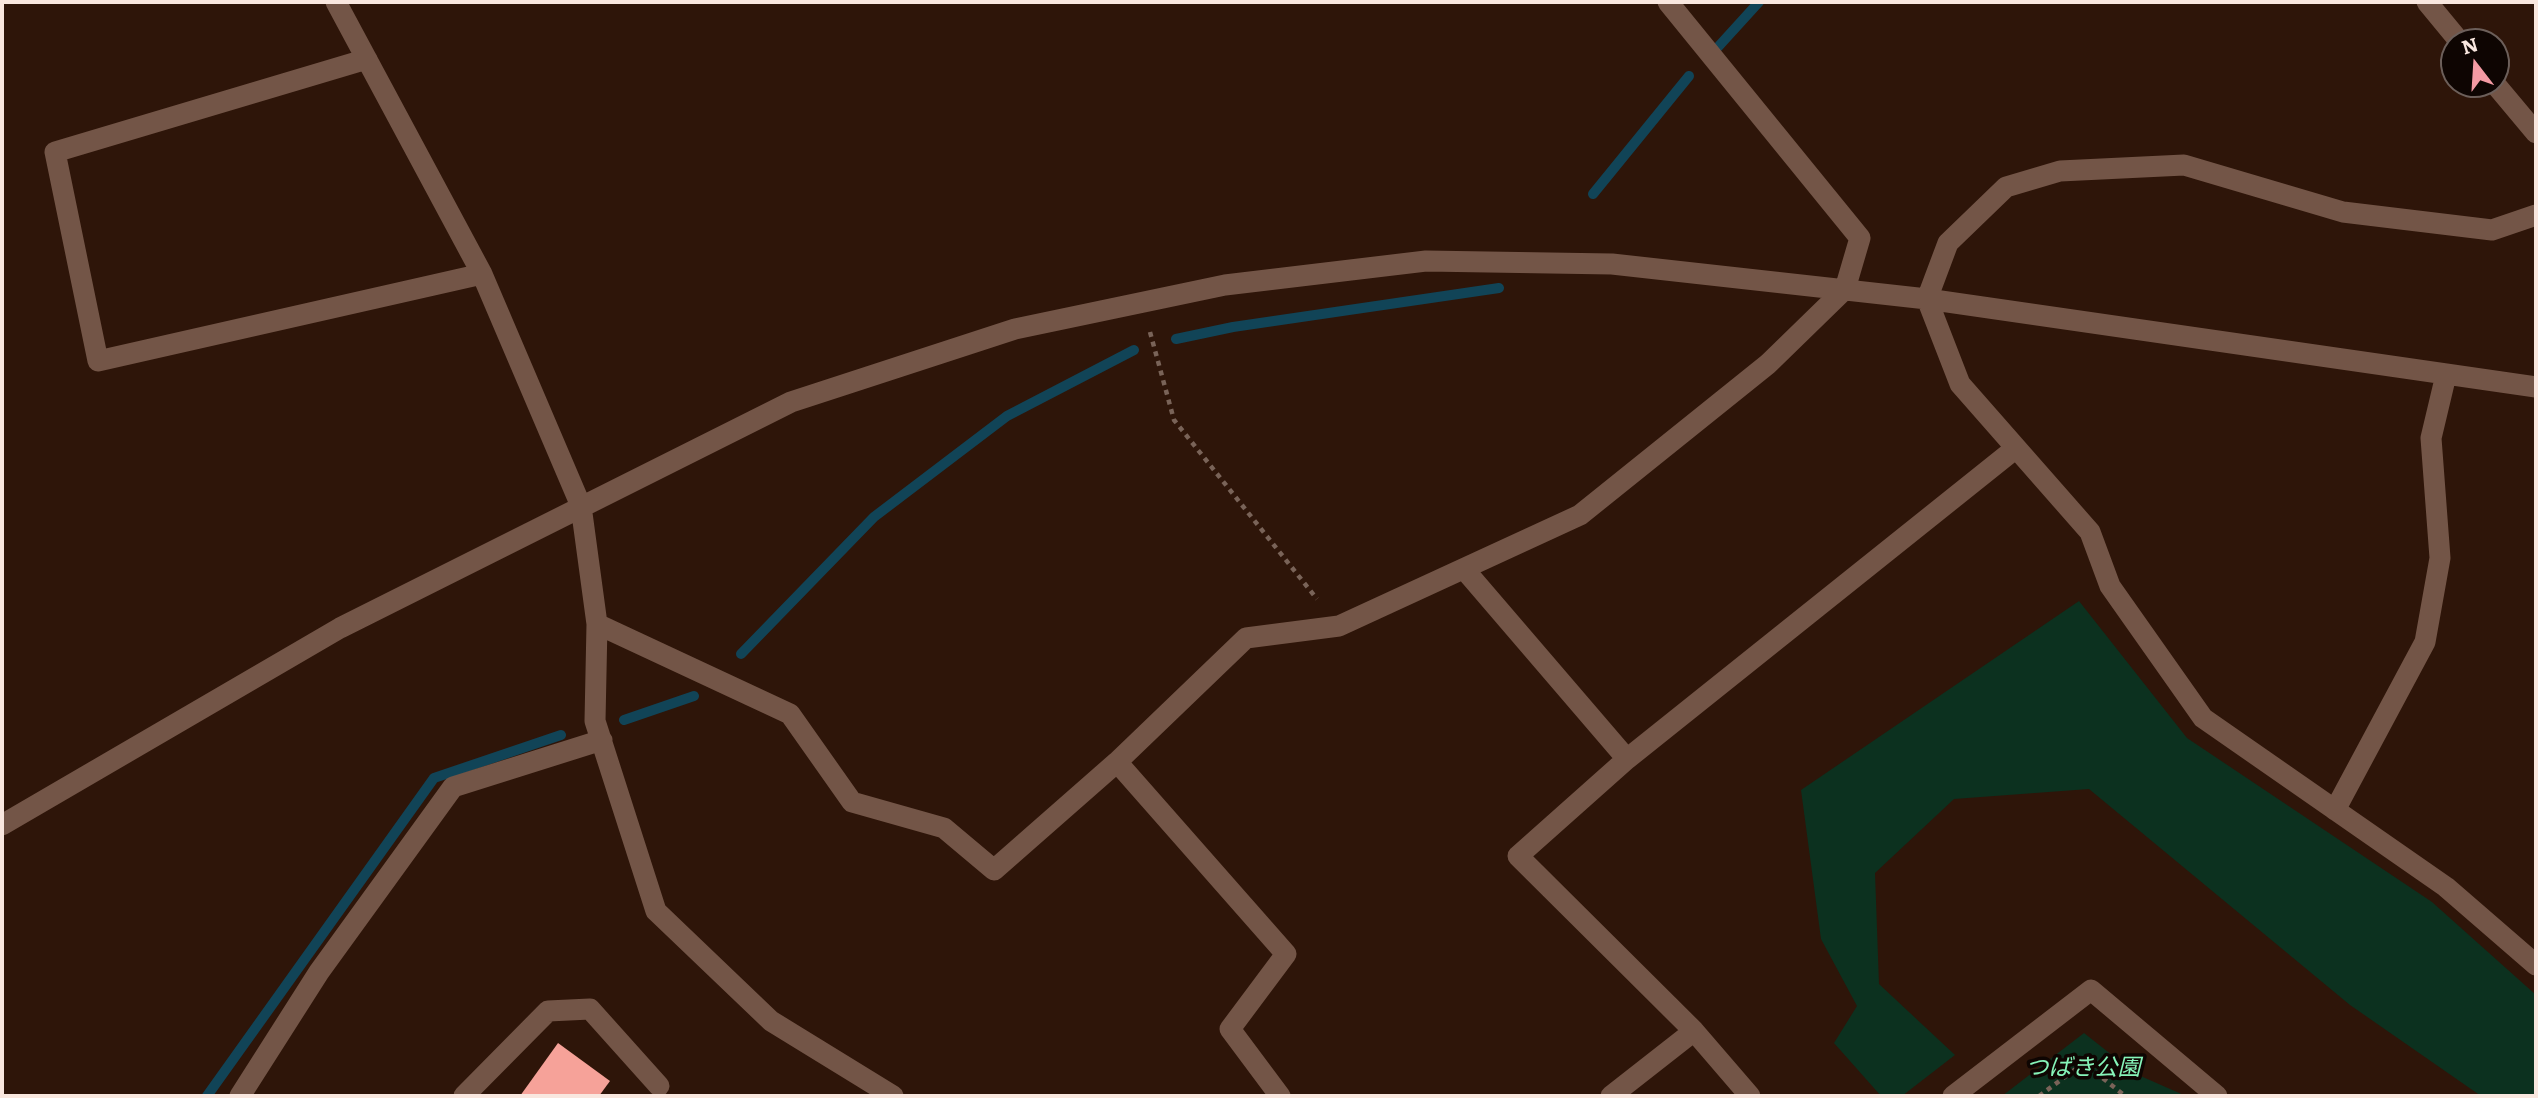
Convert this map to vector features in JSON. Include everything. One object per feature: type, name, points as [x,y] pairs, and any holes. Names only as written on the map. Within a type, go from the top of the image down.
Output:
[{"type":"street","points":[[337,2],[482,274],[581,506],[597,624],[595,721],[656,911],[771,1021],[893,1096]]},
{"type":"street","points":[[597,624],[790,714],[852,802],[944,828],[994,870],[1117,762],[1246,638],[1339,626],[1580,515],[1768,364],[1846,289],[1860,238],[1668,2]]},
{"type":"street","points":[[2427,2],[2448,28]]},
{"type":"street","points":[[367,59],[55,152],[98,361],[482,274]]},
{"type":"street","points":[[2507,98],[2536,133]]},
{"type":"street","points":[[2536,215],[2492,230],[2343,212],[2184,165],[2060,170],[2006,187],[1948,243],[1927,299],[1960,384],[2090,532],[2110,586],[2203,718],[2446,887],[2536,965]]},
{"type":"street","points":[[2,825],[340,628],[792,402],[1014,329],[1225,285],[1426,261],[1612,264],[1927,299],[2536,387]]},
{"type":"street","points":[[2335,810],[2425,642],[2440,558],[2431,438],[2446,375]]},
{"type":"street","points":[[1750,1096],[1694,1031],[1518,856],[1627,759],[2016,448]]},
{"type":"street","points":[[1464,569],[1627,759]]},
{"type":"street","points":[[240,1096],[319,972],[453,787],[601,740]]},
{"type":"street","points":[[1117,762],[1286,954],[1230,1029],[1280,1096]]},
{"type":"street","points":[[1953,1096],[2091,990],[2217,1096]]},
{"type":"street","points":[[464,1096],[548,1011],[579,1009],[590,1009],[659,1086]]},
{"type":"street","points":[[1611,1096],[1694,1031]]},
{"type":"path","points":[[1142,302],[1174,420],[1339,626]]},
{"type":"path","points":[[2039,1096],[2084,1063],[2124,1096]]},
{"type":"green space","points":[[2079,601],[2187,738],[2432,902],[2536,995],[2536,1096],[2481,1096],[2350,1005],[2089,789],[1954,799],[1875,873],[1879,984],[1955,1055],[1902,1096],[1881,1096],[1834,1043],[1857,1006],[1821,939],[1801,790]]},
{"type":"green space","name":"つばき公園","points":[[2084,1033],[2136,1074],[2186,1096],[2002,1096]]},
{"type":"building","points":[[558,1043],[610,1081],[599,1096],[520,1096]]},
{"type":"waterway","points":[[1718,47],[1759,2]]},
{"type":"waterway","points":[[1593,194],[1689,76]]},
{"type":"waterway","points":[[1176,339],[1233,327],[1499,288]]},
{"type":"waterway","points":[[741,654],[874,517],[1007,416],[1134,350]]},
{"type":"waterway","points":[[624,720],[694,696]]},
{"type":"waterway","points":[[207,1096],[434,778],[561,735]]}]
